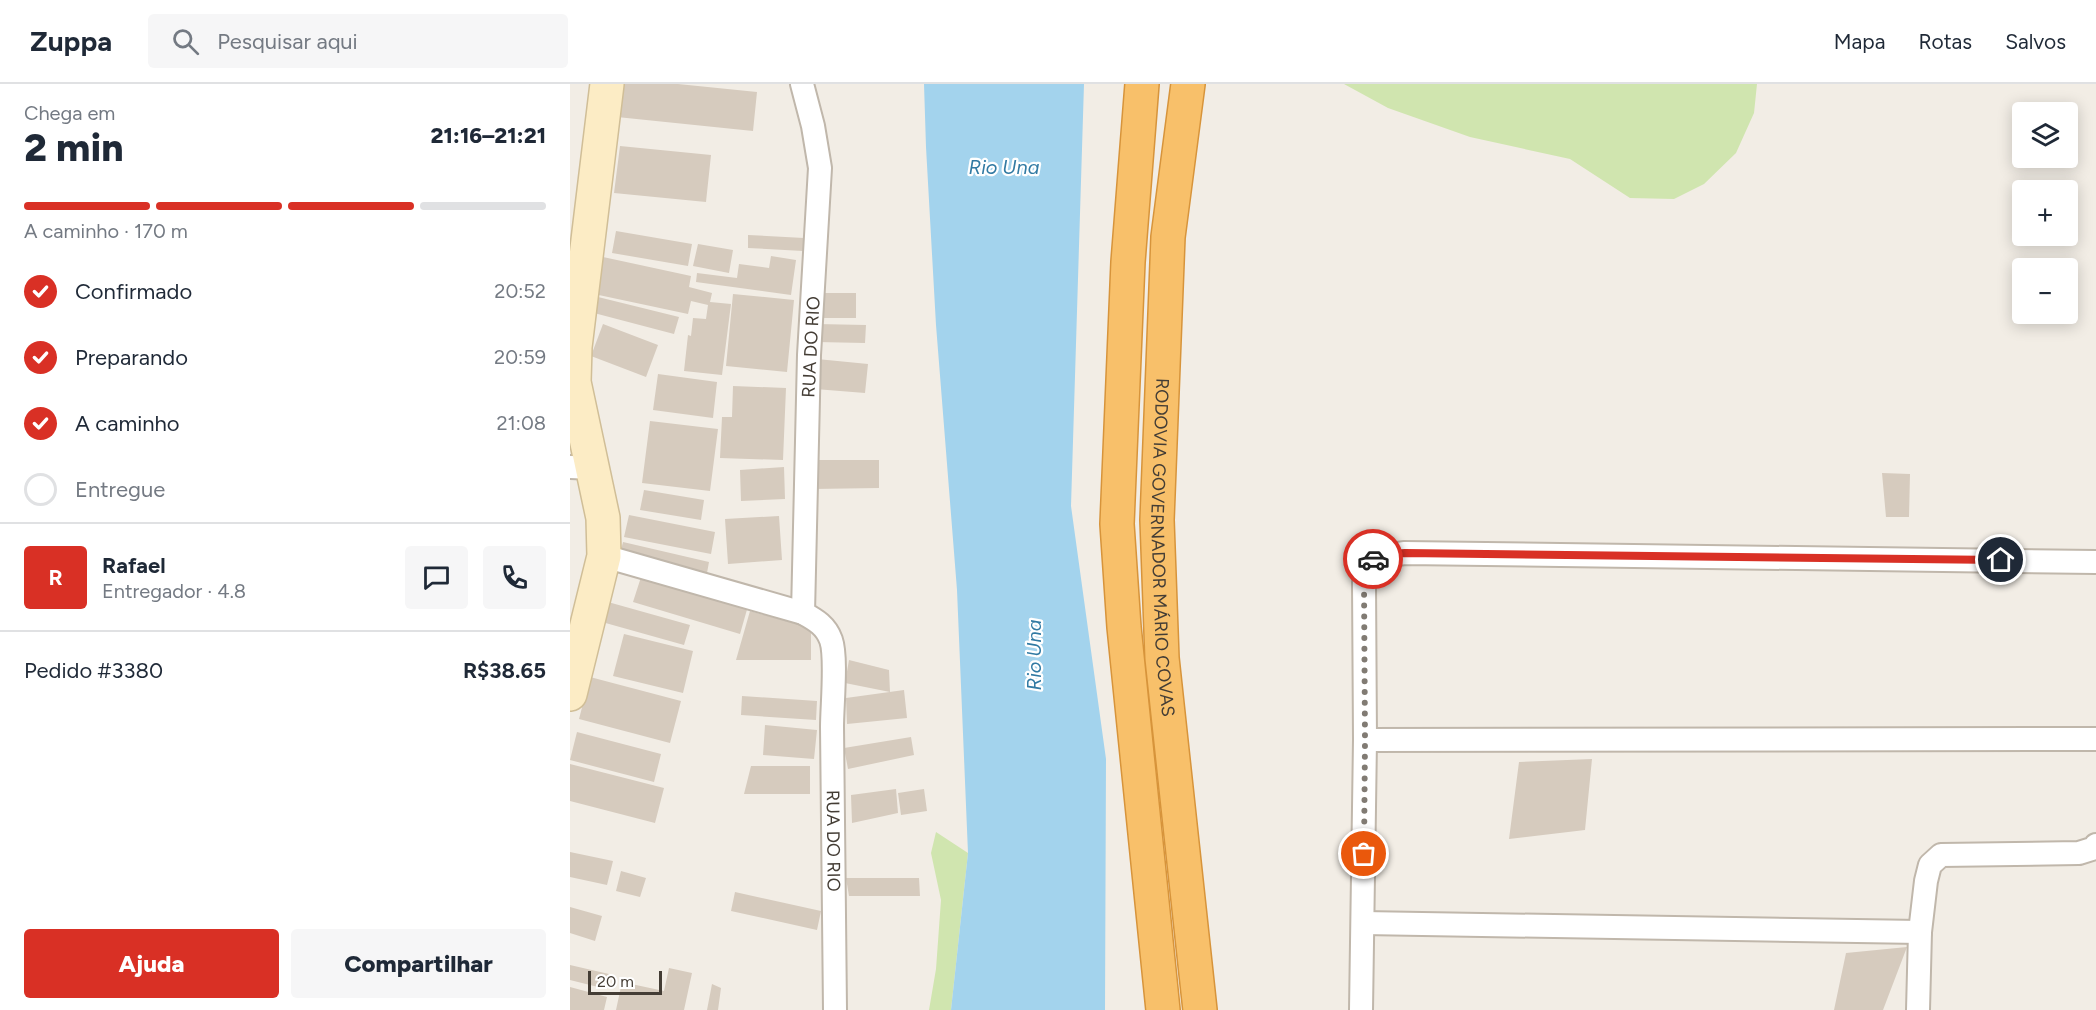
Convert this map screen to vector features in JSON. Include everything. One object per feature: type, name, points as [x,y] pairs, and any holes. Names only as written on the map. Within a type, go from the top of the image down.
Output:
[{"type":"highway","name":"RODOVIA GOVERNADOR MÁRIO COVAS","points":[[1142,84],[1128,262],[1117,524],[1125,639],[1163,1010]]},
{"type":"highway","name":"RODOVIA GOVERNADOR MÁRIO COVAS","points":[[1188,84],[1168,237],[1157,520],[1162,657],[1200,1010]]},
{"type":"main road","points":[[570,694],[604,556],[603,518],[582,468],[574,382],[575,347],[607,92]]},
{"type":"street","name":"RUA DO RIO","points":[[802,84],[813,126],[820,168],[809,355],[803,613]]},
{"type":"street","points":[[1361,1010],[1365,740],[1364,583],[1368,566],[1375,557],[1405,553],[2096,562]]},
{"type":"street","name":"RUA DO RIO","points":[[604,556],[803,613],[818,621],[826,630],[832,642],[835,1010]]},
{"type":"street","points":[[1365,740],[2096,739]]},
{"type":"street","points":[[1918,1010],[1920,932],[1930,865],[1941,855],[2079,853],[2095,848],[2096,845]]},
{"type":"street","points":[[1363,923],[1920,932]]},
{"type":"green space","points":[[1344,84],[1757,84],[1754,113],[1736,153],[1704,184],[1674,199],[1630,198],[1570,159],[1470,137],[1388,108]]},
{"type":"green space","points":[[936,832],[968,853],[951,1010],[929,1010],[936,969],[941,900],[931,853]]},
{"type":"water","name":"Rio Una","points":[[924,84],[1084,84],[1071,506],[1106,759],[1105,1010],[951,1010],[968,853],[957,590],[936,325]]},
{"type":"building","points":[[620,84],[678,84],[757,92],[753,131],[617,117]]},
{"type":"building","points":[[620,146],[711,155],[706,202],[614,193]]},
{"type":"building","points":[[616,231],[692,244],[688,266],[612,253]]},
{"type":"building","points":[[748,235],[804,238],[803,251],[748,248]]},
{"type":"building","points":[[698,244],[733,250],[729,273],[693,266]]},
{"type":"building","points":[[771,256],[796,260],[791,295],[696,282],[697,273],[737,278],[739,264],[769,268]]},
{"type":"building","points":[[603,257],[691,276],[689,287],[712,293],[710,302],[731,304],[722,375],[684,371],[688,335],[691,336],[693,318],[706,319],[708,305],[691,301],[688,314],[594,294]]},
{"type":"building","points":[[821,293],[856,293],[856,318],[820,318]]},
{"type":"building","points":[[733,294],[794,300],[787,372],[726,366]]},
{"type":"building","points":[[598,297],[679,317],[674,334],[594,313]]},
{"type":"building","points":[[603,324],[658,345],[646,377],[591,356]]},
{"type":"building","points":[[817,324],[866,325],[865,343],[817,342]]},
{"type":"building","points":[[817,359],[868,364],[865,393],[815,389]]},
{"type":"building","points":[[658,374],[717,382],[713,418],[653,410]]},
{"type":"building","points":[[733,386],[786,388],[783,460],[720,458],[722,417],[732,417]]},
{"type":"building","points":[[650,421],[718,429],[710,491],[642,483]]},
{"type":"building","points":[[813,460],[879,460],[879,488],[813,489]]},
{"type":"building","points":[[784,467],[785,499],[741,501],[740,470]]},
{"type":"building","points":[[1882,473],[1910,474],[1909,517],[1886,517]]},
{"type":"building","points":[[644,490],[704,500],[701,520],[640,510]]},
{"type":"building","points":[[629,515],[715,532],[711,554],[624,537]]},
{"type":"building","points":[[779,516],[782,560],[728,564],[725,519]]},
{"type":"building","points":[[623,542],[709,562],[707,573],[620,554]]},
{"type":"building","points":[[642,574],[748,606],[740,634],[633,602]]},
{"type":"building","points":[[608,602],[690,625],[684,645],[602,622]]},
{"type":"building","points":[[750,611],[811,628],[811,660],[736,660]]},
{"type":"building","points":[[624,634],[693,651],[683,693],[613,676]]},
{"type":"building","points":[[849,660],[889,670],[890,692],[845,683]]},
{"type":"building","points":[[590,677],[681,701],[670,743],[579,719]]},
{"type":"building","points":[[904,690],[907,718],[847,724],[846,698]]},
{"type":"building","points":[[742,696],[817,701],[816,720],[741,715]]},
{"type":"building","points":[[765,725],[817,730],[814,759],[763,755]]},
{"type":"building","points":[[577,732],[661,754],[654,782],[570,760]]},
{"type":"building","points":[[911,737],[914,755],[848,769],[844,748]]},
{"type":"building","points":[[1592,759],[1585,830],[1509,839],[1519,762]]},
{"type":"building","points":[[570,764],[664,788],[655,823],[570,801]]},
{"type":"building","points":[[751,766],[810,766],[810,794],[744,794]]},
{"type":"building","points":[[896,789],[898,813],[852,823],[851,795]]},
{"type":"building","points":[[924,789],[927,811],[901,815],[898,793]]},
{"type":"building","points":[[570,852],[613,861],[607,885],[570,877]]},
{"type":"building","points":[[621,871],[646,878],[640,897],[616,891]]},
{"type":"building","points":[[846,878],[919,878],[920,896],[849,896]]},
{"type":"building","points":[[735,892],[821,911],[817,930],[731,911]]},
{"type":"building","points":[[570,907],[602,916],[595,941],[570,933]]},
{"type":"building","points":[[1907,947],[1883,1010],[1834,1010],[1846,953]]},
{"type":"building","points":[[570,965],[609,974],[606,989],[570,980]]},
{"type":"building","points":[[669,968],[692,973],[684,1010],[616,1010],[622,982],[664,991]]},
{"type":"building","points":[[712,984],[721,988],[718,1010],[707,1010]]},
{"type":"building","points":[[570,987],[607,997],[604,1010],[570,1010]]},
{"type":"way so far","points":[[1364,854],[1364,583],[1368,566],[1373,559]]},
{"type":"route","points":[[1373,559],[1405,553],[2001,560]]}]
